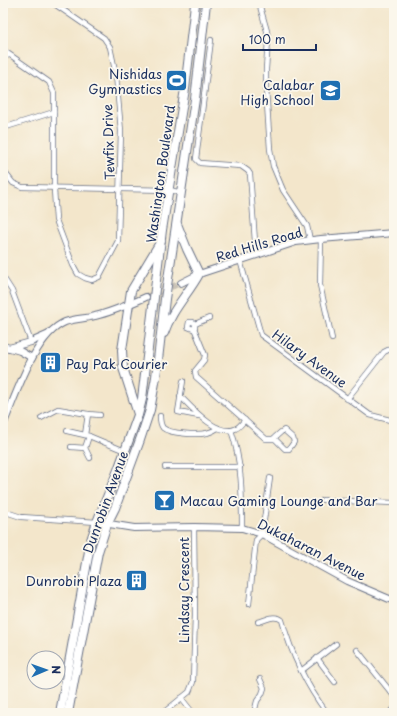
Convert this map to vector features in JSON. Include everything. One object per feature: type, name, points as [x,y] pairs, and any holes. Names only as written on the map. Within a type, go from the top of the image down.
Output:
[{"type":"highway","name":"Washington Boulevard","points":[[150,299],[170,190],[185,89],[195,3]]},
{"type":"highway","name":"Washington Boulevard","points":[[165,299],[206,7]]},
{"type":"highway","points":[[159,347],[170,319],[191,289],[199,274],[189,255],[176,222]]},
{"type":"highway","points":[[138,415],[123,368],[122,350],[132,291],[162,239]]},
{"type":"highway","name":"Dunrobin Avenue","points":[[60,713],[91,540],[116,477],[138,415],[142,399],[150,299]]},
{"type":"highway","name":"Dunrobin Avenue","points":[[68,713],[98,552],[150,410],[165,299]]},
{"type":"main road","name":"Red Hills Road","points":[[181,283],[199,274],[296,242],[394,233]]},
{"type":"main road","points":[[3,425],[24,373],[32,358],[53,330],[63,323],[75,319],[94,317],[150,299]]},
{"type":"main road","points":[[6,347],[31,342],[49,334]]},
{"type":"main road","points":[[31,342],[40,347]]},
{"type":"main road","points":[[25,354],[28,345],[31,342]]},
{"type":"main road","points":[[6,347],[32,358]]},
{"type":"main road","name":"Lindsay Crescent","points":[[97,522],[134,528],[194,527]]},
{"type":"main road","name":"Dukaharan Avenue","points":[[194,527],[242,528],[262,534],[347,581],[394,601]]},
{"type":"street","name":"Tewfix Drive","points":[[3,50],[49,82],[54,93],[54,188],[56,220],[73,265],[78,274],[92,280],[99,277],[118,241],[120,132],[116,75],[110,47],[104,38],[52,3]]},
{"type":"street","points":[[195,3],[206,7]]},
{"type":"street","points":[[259,3],[268,41],[266,82],[270,149],[273,166],[283,190],[307,226],[310,240]]},
{"type":"street","points":[[211,40],[196,157],[197,161],[200,163],[241,166],[250,174],[256,255]]},
{"type":"street","points":[[3,57],[9,55]]},
{"type":"street","points":[[3,128],[54,112]]},
{"type":"street","points":[[3,170],[13,182],[22,187],[170,190],[181,193]]},
{"type":"street","points":[[321,239],[320,285],[332,339]]},
{"type":"street","name":"Hilary Avenue","points":[[240,260],[261,335],[370,415],[394,421]]},
{"type":"street","points":[[3,277],[12,291],[31,342]]},
{"type":"street","points":[[209,318],[195,326],[205,358],[195,372],[195,376],[266,439],[271,440],[284,430],[293,438],[294,442],[289,449],[285,449],[274,438]]},
{"type":"street","points":[[348,399],[384,352],[394,347]]},
{"type":"street","points":[[183,381],[178,412],[199,416]]},
{"type":"street","points":[[180,396],[199,416],[218,428],[231,430],[240,426],[245,420]]},
{"type":"street","points":[[40,418],[58,409],[100,415]]},
{"type":"street","points":[[88,414],[85,448],[90,458]]},
{"type":"street","points":[[160,416],[163,428],[172,432],[205,434],[218,428]]},
{"type":"street","points":[[231,430],[235,441],[240,467],[242,528]]},
{"type":"street","points":[[68,431],[87,436],[124,451]]},
{"type":"street","points":[[71,447],[85,448]]},
{"type":"street","points":[[165,467],[240,467]]},
{"type":"street","points":[[249,604],[256,540],[262,534],[270,478]]},
{"type":"street","points":[[323,500],[394,503]]},
{"type":"street","points":[[3,511],[20,517],[97,522]]},
{"type":"street","name":"Lindsay Crescent","points":[[163,713],[189,692],[193,682],[195,615],[194,527]]},
{"type":"street","points":[[258,622],[276,617],[279,617],[282,620],[292,652],[301,671],[314,696],[327,713]]},
{"type":"street","points":[[301,671],[336,644]]},
{"type":"street","points":[[357,650],[394,696]]},
{"type":"street","points":[[317,658],[335,682]]},
{"type":"street","points":[[254,713],[257,701],[264,688],[260,679]]},
{"type":"street","points":[[181,698],[193,713]]},
{"type":"street","points":[[389,713],[394,709]]},
{"type":"tunnel","points":[[146,297],[181,283]]},
{"type":"place","name":"Nishidas Gymnastics","points":[[177,80]]},
{"type":"place","name":"Calabar High School","points":[[330,91]]},
{"type":"place","name":"Pay Pak Courier","points":[[51,363]]},
{"type":"place","name":"Macau Gaming Lounge and Bar","points":[[164,500]]},
{"type":"place","name":"Dunrobin Plaza","points":[[137,580]]}]
